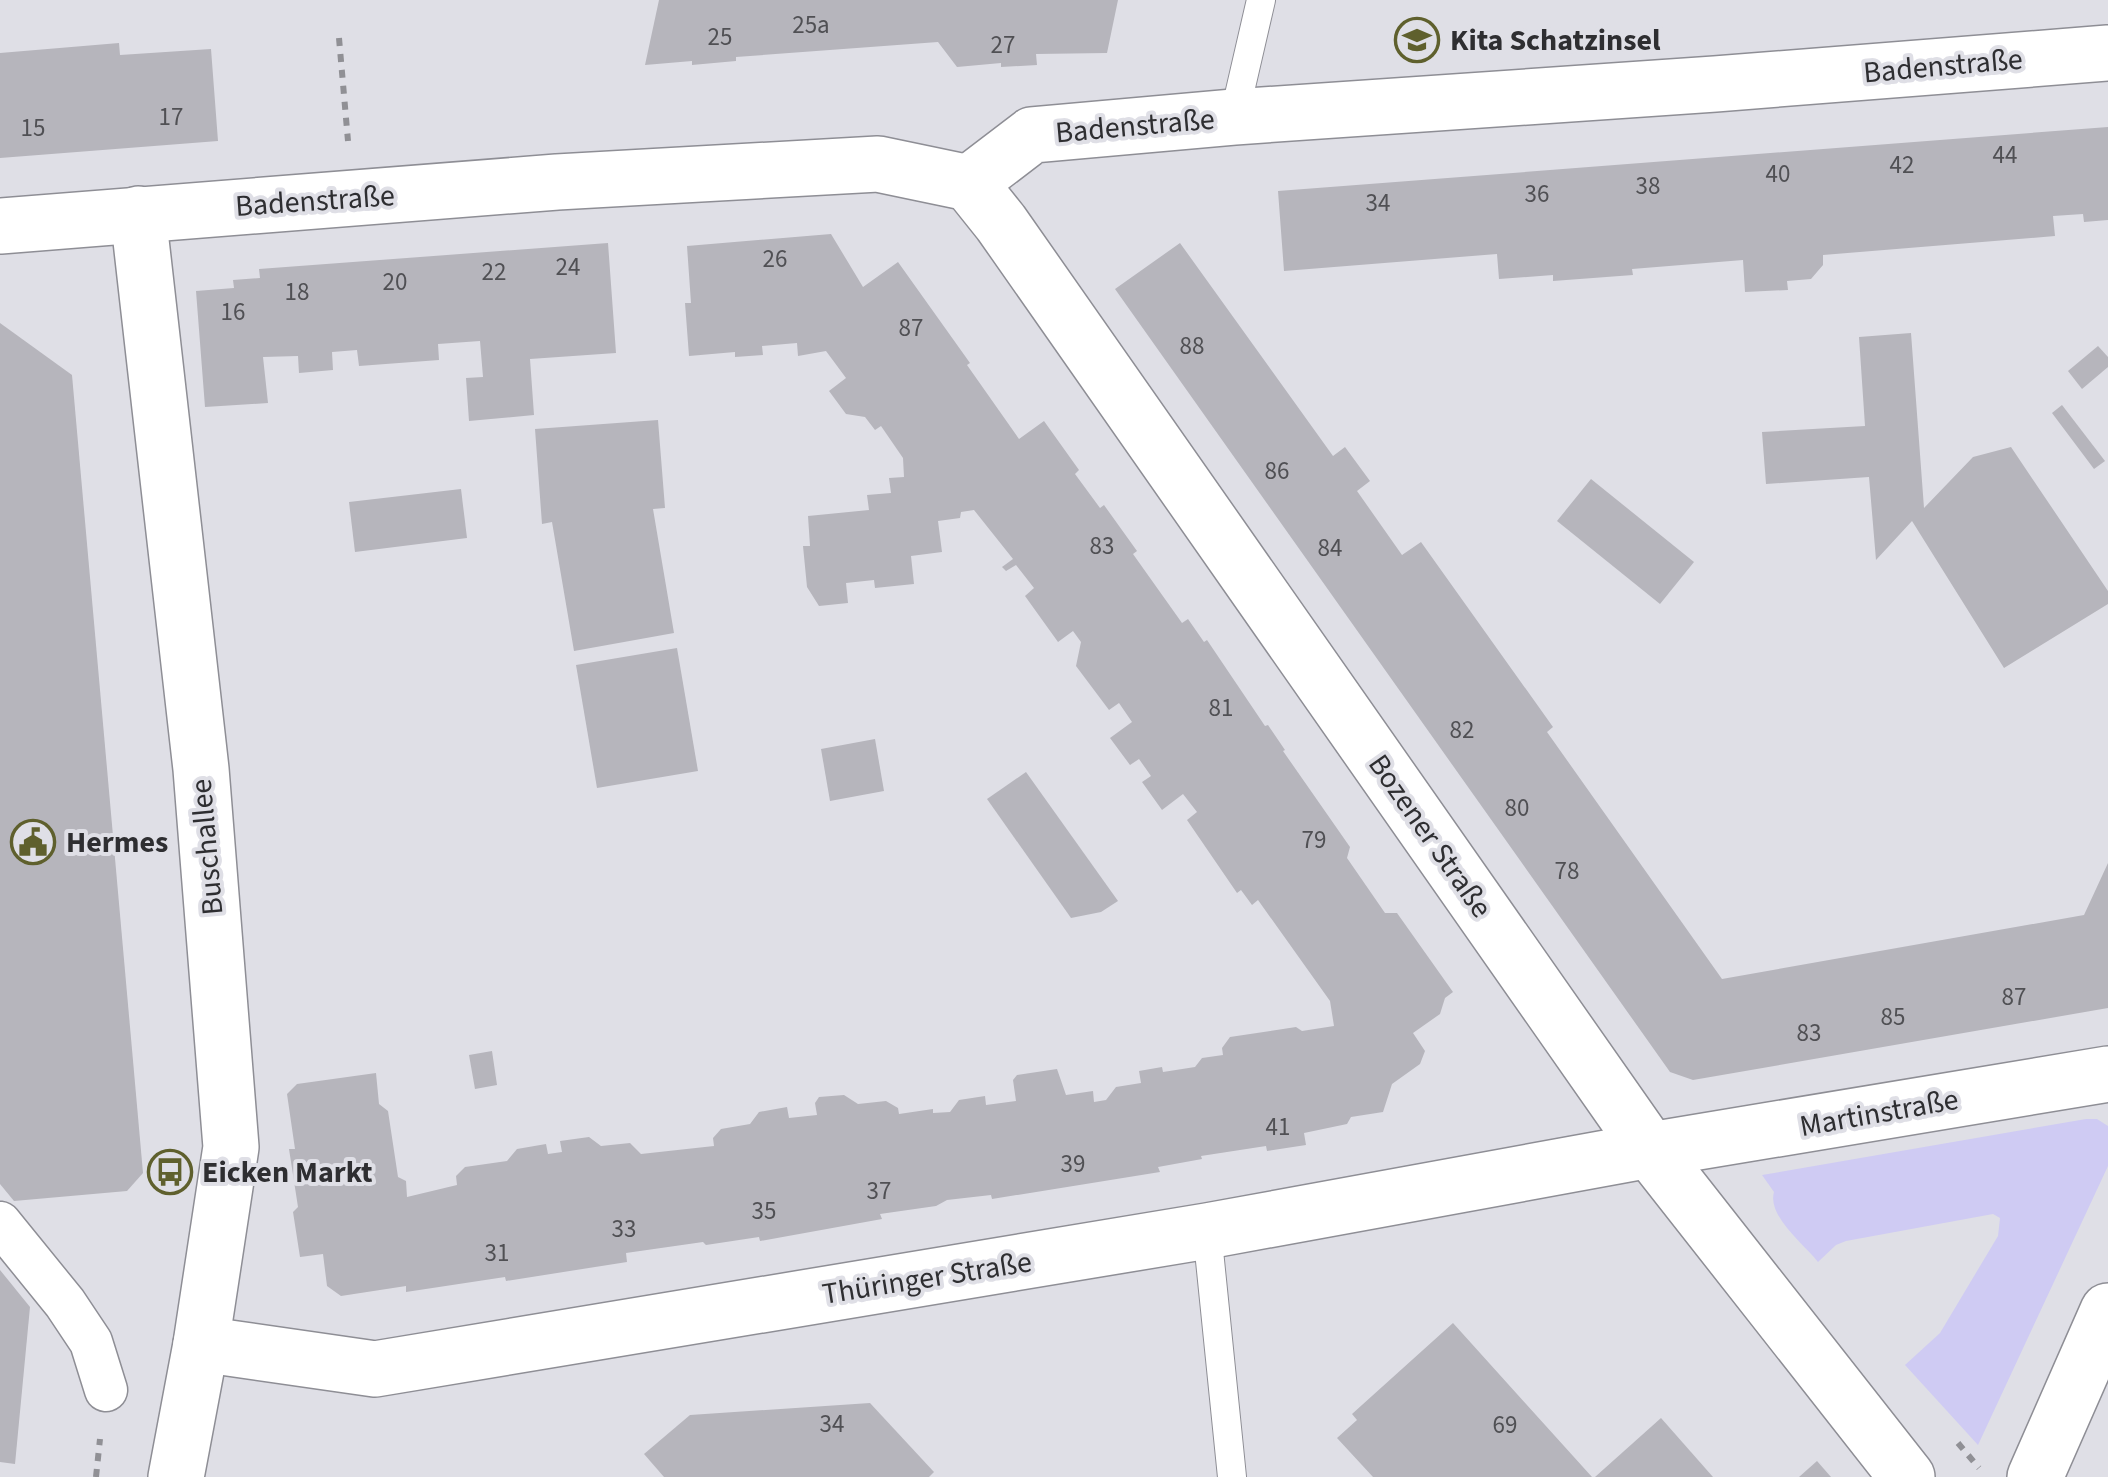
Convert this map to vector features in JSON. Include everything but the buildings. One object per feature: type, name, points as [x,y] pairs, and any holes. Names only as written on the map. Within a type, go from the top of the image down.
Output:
[{"type":"street","name":"Badenstraße","points":[[0,226],[557,182],[878,164],[969,183],[1032,135],[1234,116],[2108,53]]},
{"type":"street","name":"Bozener Straße","points":[[969,183],[1013,240],[1650,1150],[1907,1477]]},
{"type":"street","name":"Buschallee","points":[[138,214],[201,770],[231,1147],[176,1477]]},
{"type":"street","name":"Martinstraße","points":[[1650,1150],[2108,1074]]},
{"type":"street","name":"Thüringer Straße","points":[[201,1344],[375,1368],[1206,1231],[1650,1150]]},
{"type":"street","points":[[0,1223],[65,1303],[91,1342],[106,1390]]},
{"type":"street","points":[[2035,1477],[2108,1311]]},
{"type":"lane","points":[[1234,116],[1262,0]]},
{"type":"lane","points":[[1206,1231],[1232,1477]]},
{"type":"path","points":[[339,38],[348,142],[362,141]]},
{"type":"path","points":[[1948,1431],[1986,1477]]},
{"type":"shaded area","points":[[2097,1119],[2108,1126],[2108,1166],[1978,1445],[1905,1365],[1940,1333],[1998,1236],[2000,1218],[1993,1214],[1846,1241],[1818,1262],[1781,1220],[1773,1201],[1774,1192],[1762,1175]]},
{"type":"place","name":"Kita Schatzinsel","points":[[1417,40]]},
{"type":"place","name":"Hermes","points":[[33,842]]},
{"type":"place","name":"Eicken Markt","points":[[170,1172]]}]
